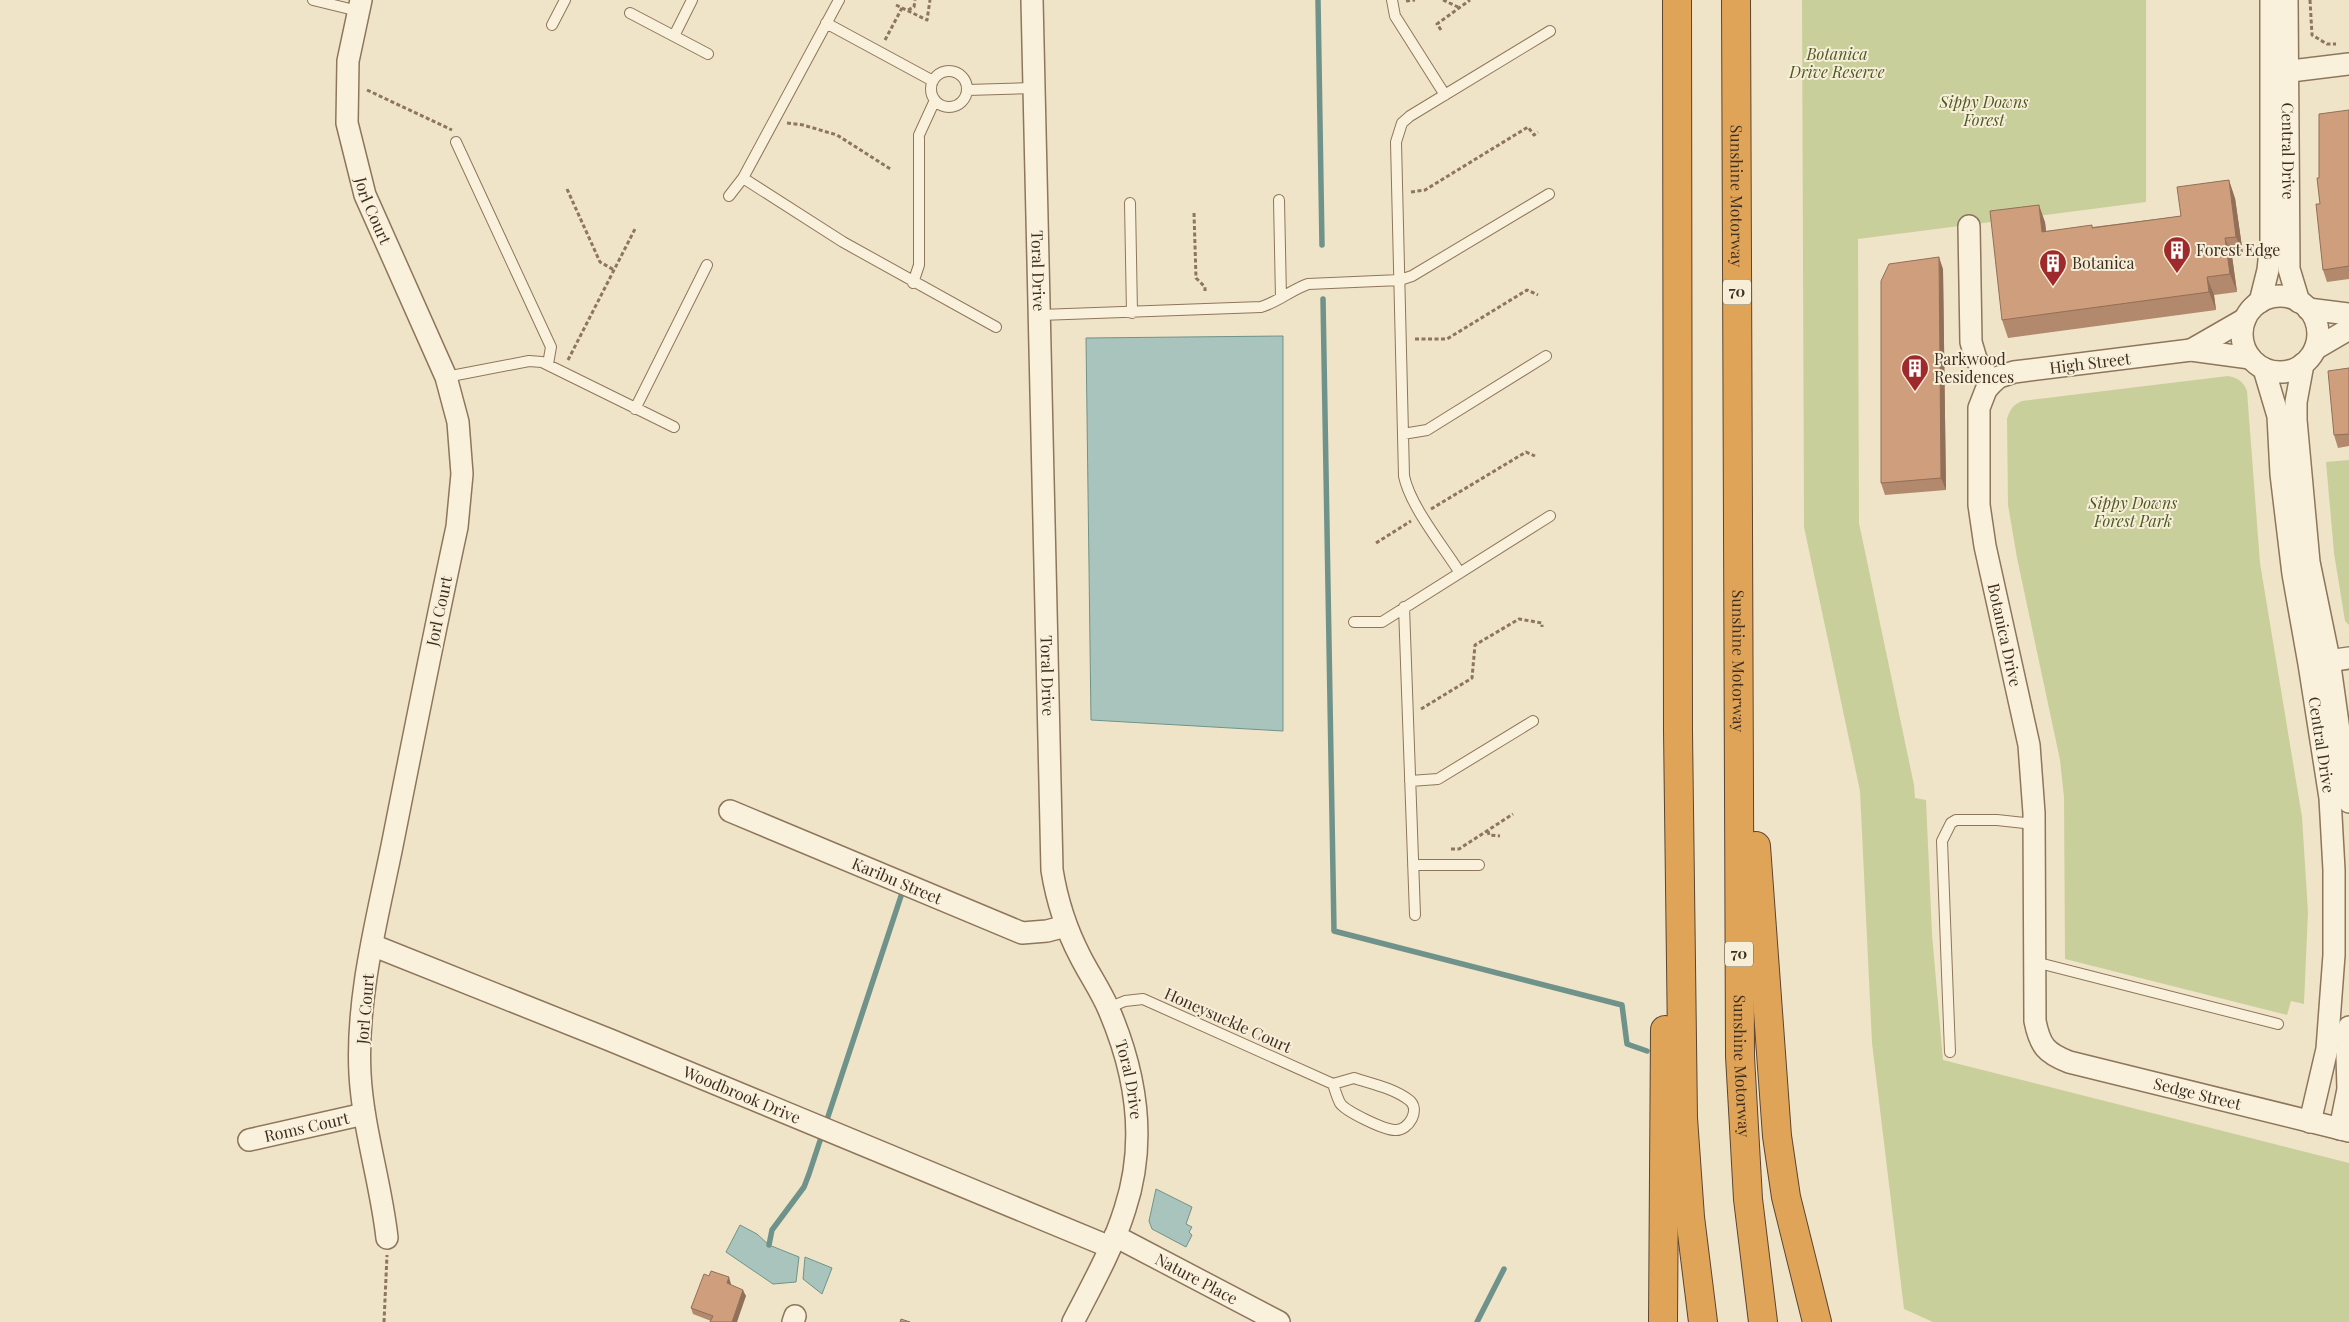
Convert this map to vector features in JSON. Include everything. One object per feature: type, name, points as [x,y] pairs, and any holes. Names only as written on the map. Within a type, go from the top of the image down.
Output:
[{"type":"highway","points":[[1677,0],[1678,731],[1683,1118],[1690,1217],[1703,1322]]},
{"type":"highway","name":"Sunshine Motorway","points":[[1736,0],[1740,1056],[1748,1199],[1763,1322]]},
{"type":"highway","points":[[1738,584],[1777,1136],[1786,1197],[1817,1322]]},
{"type":"highway","points":[[1663,1322],[1664,1064],[1678,731]]},
{"type":"street","name":"Toral Drive","points":[[1032,0],[1052,870],[1056,896],[1066,926],[1108,1008],[1122,1043],[1131,1073],[1138,1131],[1132,1186],[1113,1241],[1074,1322]]},
{"type":"street","name":"Central Drive","points":[[2271,0],[2279,73],[2289,269],[2304,305]]},
{"type":"street","name":"Central Drive","points":[[2260,302],[2268,270],[2271,241],[2279,73],[2287,0]]},
{"type":"street","name":"Jorl Court","points":[[359,5],[348,62],[347,123],[365,195],[446,377],[458,422],[462,474],[457,527],[372,945],[362,1018],[360,1073],[364,1114],[384,1207],[387,1238]]},
{"type":"street","points":[[2279,73],[2349,64]]},
{"type":"street","points":[[1969,226],[1971,342],[1976,360],[1992,382]]},
{"type":"street","points":[[2349,314],[2304,305],[2280,296],[2260,302],[2252,309],[2245,319],[2242,339],[2257,364],[2284,372],[2349,329]]},
{"type":"street","points":[[2304,305],[2317,328],[2309,357]]},
{"type":"street","name":"High Street","points":[[2190,350],[2245,319]]},
{"type":"street","name":"High Street","points":[[1992,382],[1999,377],[2014,372],[2190,350],[2257,364]]},
{"type":"street","name":"Central Drive","points":[[2309,357],[2296,402],[2309,562],[2329,661],[2349,802]]},
{"type":"street","name":"Central Drive","points":[[2257,364],[2278,416],[2281,474],[2293,574],[2329,661],[2334,955],[2327,1049],[2310,1122]]},
{"type":"street","name":"Botanica Drive","points":[[1992,382],[1982,399],[1977,419],[1979,505],[1985,546],[2029,745],[2034,824],[2035,1021],[2038,1034],[2047,1051]]},
{"type":"street","name":"Karibu Street","points":[[730,811],[1016,931],[1031,934],[1066,926]]},
{"type":"street","name":"Woodbrook Drive","points":[[372,945],[1113,1241]]},
{"type":"street","points":[[2344,1130],[2348,1089],[2347,1056],[2349,1027]]},
{"type":"street","name":"Sedge Street","points":[[2047,1051],[2068,1062],[2344,1130]]},
{"type":"street","name":"Roms Court","points":[[250,1140],[364,1114]]},
{"type":"street","name":"Nature Place","points":[[1113,1241],[1279,1322]]},
{"type":"lane","points":[[313,0],[359,5]]},
{"type":"lane","points":[[552,25],[565,0]]},
{"type":"lane","points":[[674,36],[692,0]]},
{"type":"lane","points":[[729,196],[742,178],[776,117],[838,0]]},
{"type":"lane","points":[[1392,0],[1395,16],[1445,95]]},
{"type":"lane","points":[[630,13],[708,54]]},
{"type":"lane","points":[[826,22],[934,81]]},
{"type":"lane","points":[[1460,573],[1406,487],[1396,142],[1402,123],[1410,116],[1550,31]]},
{"type":"lane","points":[[954,72],[964,79],[967,90],[965,96],[957,105],[945,107],[935,100],[931,90],[934,81],[942,73],[954,72]]},
{"type":"lane","points":[[967,90],[1034,88]]},
{"type":"lane","points":[[913,283],[919,265],[918,135],[935,100]]},
{"type":"lane","points":[[456,142],[550,347],[548,364]]},
{"type":"lane","points":[[742,178],[843,242],[913,283],[996,327]]},
{"type":"lane","points":[[1040,315],[1261,307],[1281,298],[1296,288],[1308,284],[1400,280],[1425,270],[1549,194]]},
{"type":"lane","points":[[1279,200],[1281,298]]},
{"type":"lane","points":[[1130,204],[1132,312]]},
{"type":"lane","points":[[634,409],[707,265]]},
{"type":"lane","points":[[1403,434],[1427,430],[1546,356]]},
{"type":"lane","points":[[446,377],[529,361],[548,364],[634,409],[674,427]]},
{"type":"lane","points":[[1354,622],[1382,622],[1550,516]]},
{"type":"lane","points":[[1404,607],[1415,915]]},
{"type":"lane","points":[[1410,781],[1438,779],[1533,722]]},
{"type":"lane","points":[[1950,1052],[1944,937],[1942,841],[1951,823],[1956,820],[1996,820],[2034,824]]},
{"type":"lane","points":[[1413,865],[1480,865]]},
{"type":"lane","points":[[2035,962],[2278,1024]]},
{"type":"lane","name":"Honeysuckle Court","points":[[1108,1008],[1125,1001],[1144,999],[1333,1084]]},
{"type":"lane","points":[[1354,1078],[1393,1091],[1411,1101],[1414,1109],[1412,1120],[1403,1128],[1395,1130],[1378,1126],[1341,1104],[1333,1084],[1354,1078]]},
{"type":"path","points":[[908,11],[914,7],[915,0]]},
{"type":"path","points":[[896,5],[927,20],[930,0]]},
{"type":"path","points":[[1443,0],[1458,7]]},
{"type":"path","points":[[1441,30],[1437,24],[1470,0]]},
{"type":"path","points":[[2310,0],[2312,34],[2327,44],[2341,44]]},
{"type":"path","points":[[879,51],[902,8]]},
{"type":"path","points":[[362,88],[452,131],[456,142]]},
{"type":"path","points":[[776,117],[790,125],[803,125],[837,135],[892,170]]},
{"type":"path","points":[[1398,193],[1425,190],[1528,127],[1534,135],[1538,132]]},
{"type":"path","points":[[567,189],[600,262],[614,270]]},
{"type":"path","points":[[1194,213],[1196,278],[1205,291]]},
{"type":"path","points":[[562,372],[636,227]]},
{"type":"path","points":[[1402,338],[1447,339],[1527,290],[1538,295]]},
{"type":"path","points":[[1376,543],[1422,513],[1526,452],[1535,456]]},
{"type":"path","points":[[1408,718],[1472,678],[1475,645],[1519,618],[1542,623],[1542,626]]},
{"type":"path","points":[[1450,849],[1459,849],[1513,814]]},
{"type":"path","points":[[1488,831],[1489,835],[1500,836]]},
{"type":"path","points":[[384,1322],[387,1238]]},
{"type":"green space","points":[[1802,0],[2146,0],[2146,202],[1858,239],[1859,523],[1914,785],[1915,798],[1926,800],[1932,934],[1943,1060],[2349,1163],[2349,1322],[1933,1322],[1904,1309],[1872,1043],[1860,791],[1804,527]]},
{"type":"green space","name":"Sippy Downs Forest Park","points":[[2228,376],[2240,381],[2247,391],[2260,563],[2302,817],[2308,912],[2304,1004],[2291,1001],[2287,1015],[2065,959],[2064,797],[2060,760],[2017,558],[2008,505],[2007,419],[2012,408],[2022,401]]},
{"type":"green space","points":[[2349,460],[2349,625],[2345,621],[2334,553],[2326,462]]},
{"type":"water","points":[[1283,336],[1283,731],[1091,720],[1086,338]]},
{"type":"water","points":[[1156,1189],[1192,1207],[1186,1224],[1192,1227],[1189,1232],[1192,1235],[1186,1247],[1152,1229],[1149,1221]]},
{"type":"water","points":[[740,1225],[757,1234],[769,1245],[799,1257],[796,1282],[773,1284],[726,1252]]},
{"type":"water","points":[[805,1257],[832,1268],[822,1294],[803,1279]]},
{"type":"building","points":[[2349,110],[2349,266],[2323,270],[2316,204],[2320,204],[2317,178],[2319,178],[2319,114]]},
{"type":"building","points":[[2229,180],[2236,237],[2225,238],[2230,274],[2207,277],[2209,292],[2002,320],[1990,211],[2039,205],[2042,232],[2092,225],[2092,228],[2181,216],[2177,187]]},
{"type":"building","name":"Parkwood Residences","points":[[1939,257],[1941,478],[1881,483],[1881,281],[1889,264]]},
{"type":"building","points":[[2349,368],[2349,434],[2334,435],[2328,371]]},
{"type":"building","points":[[711,1271],[729,1277],[727,1283],[743,1290],[732,1322],[710,1322],[713,1316],[691,1308],[704,1274],[709,1276]]},
{"type":"waterway","points":[[1318,0],[1322,245]]},
{"type":"waterway","points":[[1323,299],[1334,931],[1622,1005],[1627,1044],[1647,1051]]},
{"type":"waterway","points":[[769,1245],[772,1230],[804,1187],[809,1174],[904,887]]},
{"type":"waterway","points":[[1477,1322],[1504,1269]]},
{"type":"place","name":"Forest Edge","points":[[2177,274]]},
{"type":"place","name":"Botanica","points":[[2053,287]]},
{"type":"place","name":"Parkwood Residences","points":[[1915,392]]},
{"type":"park label","name":"Botanica Drive Reserve","points":[[1837,63]]},
{"type":"park label","name":"Sippy Downs Forest","points":[[1984,111]]}]
